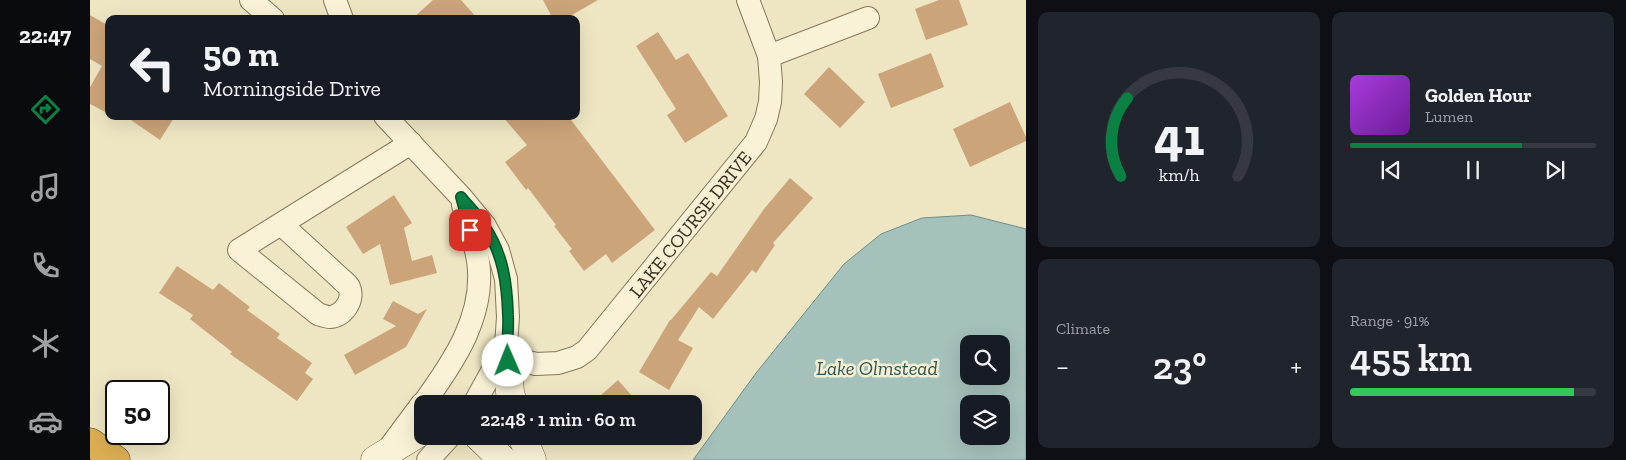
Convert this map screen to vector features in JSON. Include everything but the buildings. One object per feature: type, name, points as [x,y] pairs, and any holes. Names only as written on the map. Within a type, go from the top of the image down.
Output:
[{"type":"highway","points":[[90,442],[116,460]]},
{"type":"main road","points":[[506,346],[511,395]]},
{"type":"main road","points":[[381,456],[414,436]]},
{"type":"main road","points":[[487,445],[503,460]]},
{"type":"main road","points":[[526,445],[532,460]]},
{"type":"street","points":[[251,0],[269,15]]},
{"type":"street","points":[[335,0],[341,15]]},
{"type":"street","name":"LAKE COURSE DRIVE","points":[[506,346],[520,360],[536,364],[558,363],[577,357],[587,350],[756,142],[766,119],[770,102],[771,82],[769,56],[748,0]]},
{"type":"street","points":[[769,56],[868,18]]},
{"type":"street","points":[[389,120],[461,197],[485,226],[498,250],[506,278],[508,318],[506,346],[479,395]]},
{"type":"street","points":[[281,224],[349,288],[350,299],[347,307],[340,314],[329,317],[318,314],[239,250],[411,143]]},
{"type":"street","points":[[429,395],[469,329],[477,304],[478,262],[461,197]]},
{"type":"street","points":[[381,456],[414,415]]},
{"type":"street","points":[[428,460],[442,445]]},
{"type":"water","name":"Lake Olmstead","points":[[971,215],[1026,229],[1026,460],[693,460],[756,373],[844,264],[881,234],[922,218]]},
{"type":"route","points":[[470,230],[461,197],[485,226],[498,250],[506,278],[508,318],[506,346],[508,361]]}]
